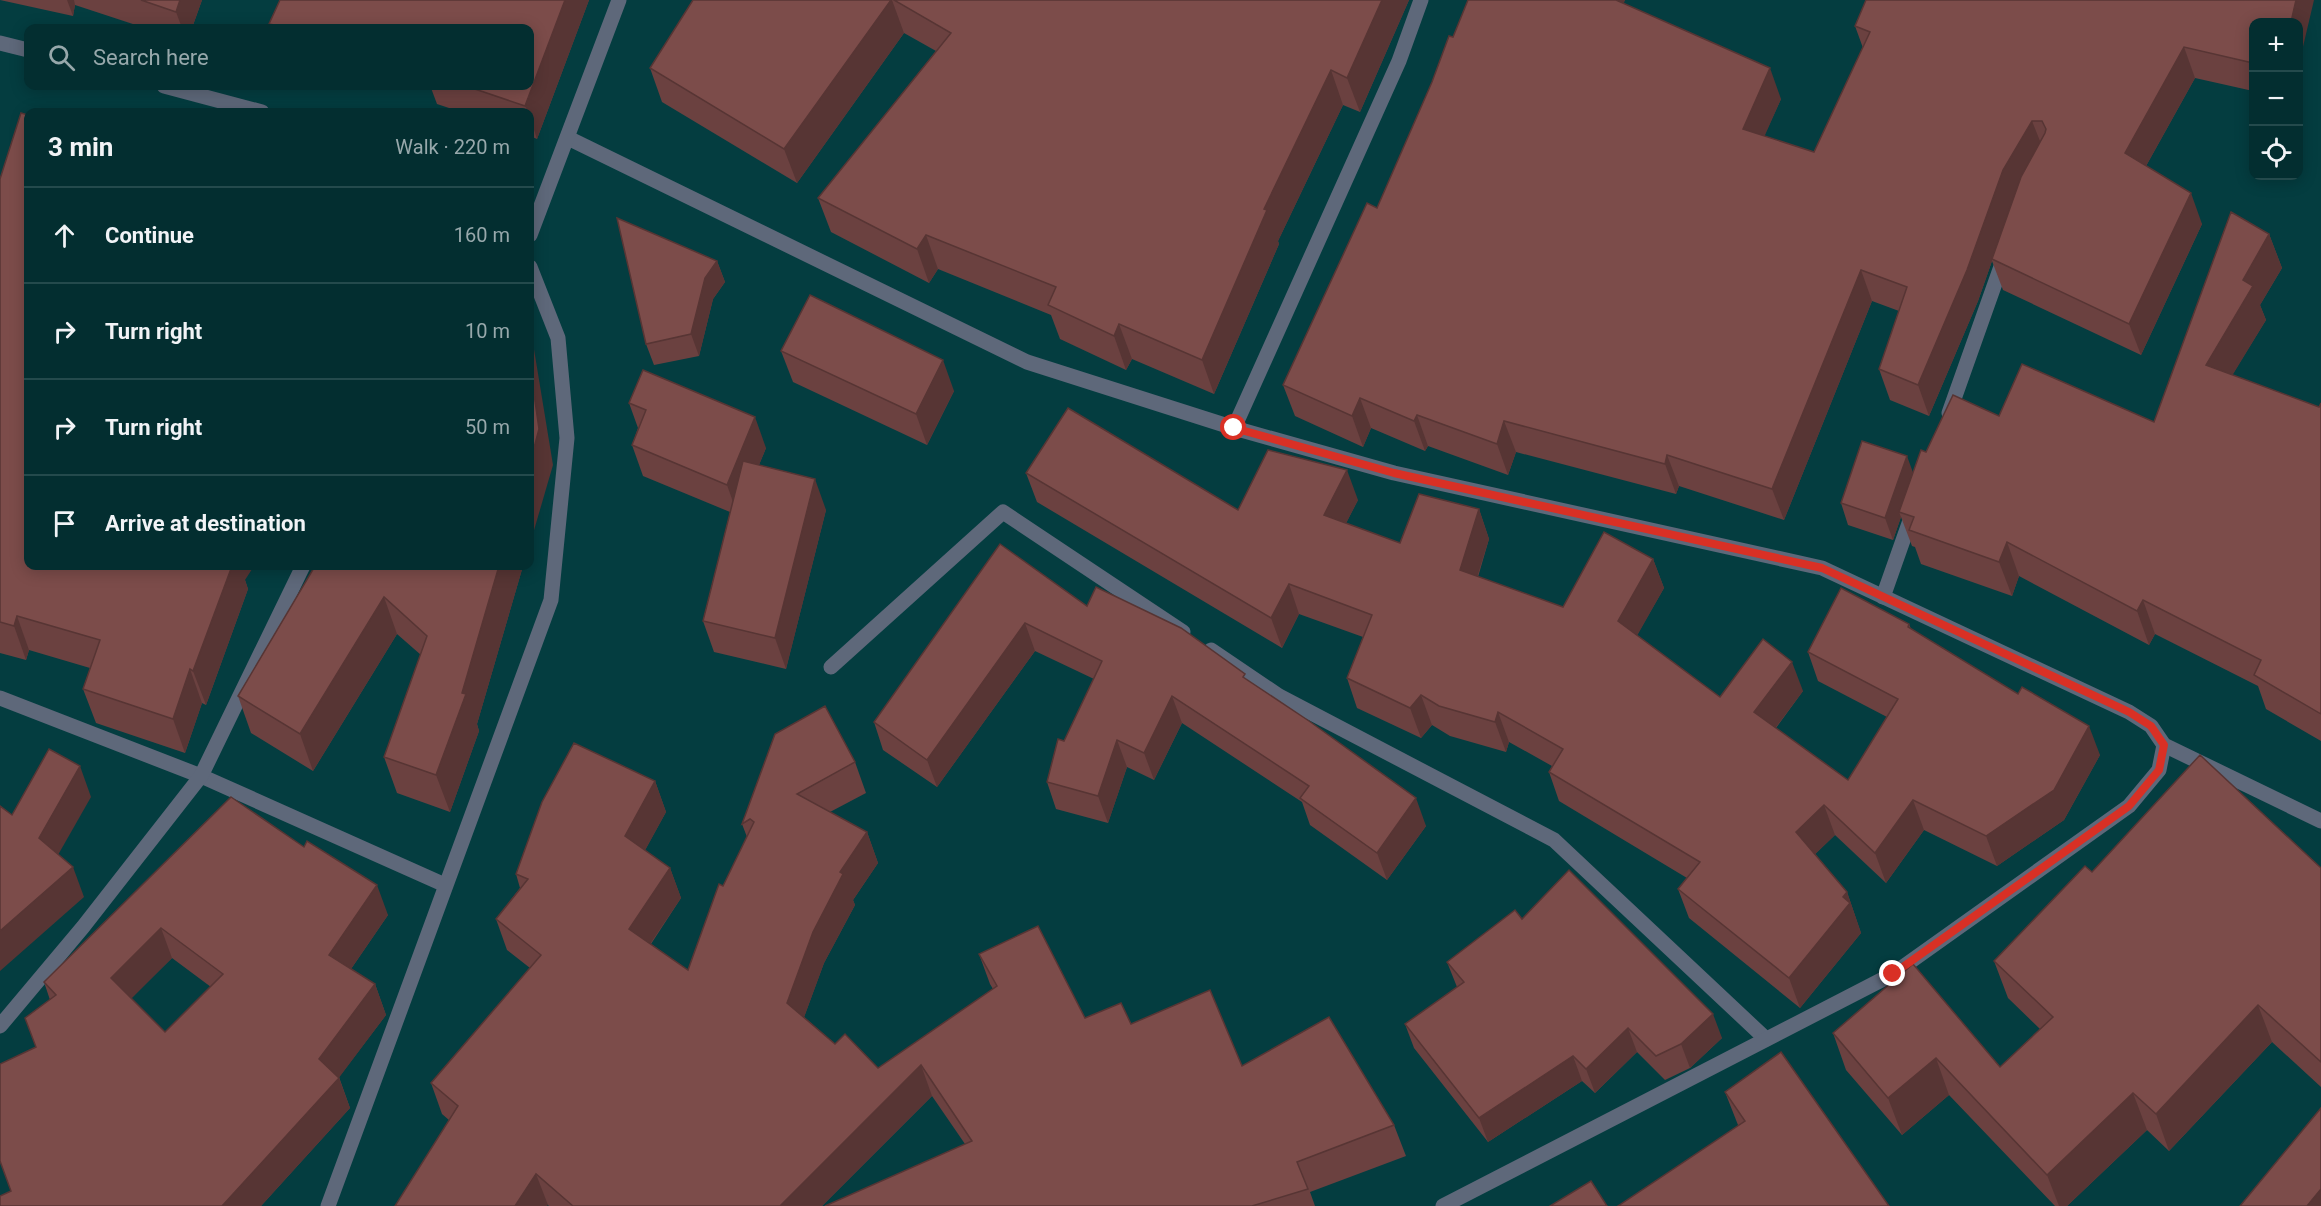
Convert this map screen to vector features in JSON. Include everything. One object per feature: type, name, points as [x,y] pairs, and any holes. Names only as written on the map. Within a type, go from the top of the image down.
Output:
[{"type":"street","points":[[534,225],[619,0]]},
{"type":"street","points":[[1234,428],[1399,61],[1421,0]]},
{"type":"street","points":[[0,43],[24,49]]},
{"type":"street","points":[[179,90],[247,108]]},
{"type":"street","points":[[568,138],[1027,362],[1234,428],[1394,473],[1822,568],[2129,712],[2151,726],[2164,745],[2321,821]]},
{"type":"street","points":[[1943,429],[2007,249]]},
{"type":"street","points":[[328,1206],[551,600],[567,438],[558,338],[534,277]]},
{"type":"street","points":[[1883,597],[1919,496]]},
{"type":"street","points":[[831,667],[1003,512],[1279,696],[1554,840],[1766,1039]]},
{"type":"street","points":[[0,1026],[83,927],[201,776],[301,570]]},
{"type":"street","points":[[0,698],[201,776],[446,885]]},
{"type":"street","points":[[1443,1206],[1893,974],[2129,806],[2159,770],[2164,745]]},
{"type":"building","points":[[141,0],[180,0],[176,12]]},
{"type":"building","points":[[280,0],[565,0],[534,82],[534,24],[269,24]]},
{"type":"building","points":[[693,0],[891,0],[784,149],[650,68]]},
{"type":"building","points":[[894,0],[1382,0],[1347,78],[1331,70],[1264,209],[1267,210],[1202,360],[1119,324],[1114,336],[1048,305],[1056,287],[926,235],[917,249],[818,198],[951,33]]},
{"type":"building","points":[[1468,0],[1616,0],[1770,68],[1743,129],[1814,152],[1870,32],[1855,26],[1866,0],[2296,0],[2292,18],[2249,18],[2249,62],[2184,47],[2125,153],[2191,193],[2129,324],[1992,259],[2021,177],[2045,133],[2046,129],[2042,121],[2032,121],[2003,170],[1967,270],[1918,385],[1879,369],[1907,287],[1861,270],[1772,489],[1667,455],[1665,464],[1504,421],[1497,444],[1417,415],[1414,421],[1360,398],[1352,416],[1283,385],[1367,203],[1377,208],[1432,82],[1449,36],[1453,37]]},
{"type":"building","points":[[478,90],[531,90],[525,106]]},
{"type":"building","points":[[21,113],[24,114],[24,570],[231,570],[193,671],[190,669],[173,719],[83,689],[100,640],[17,616],[14,626],[0,622],[0,179]]},
{"type":"building","points":[[2231,212],[2269,234],[2243,280],[2253,286],[2206,365],[2319,407],[2321,403],[2321,714],[2254,675],[2261,660],[2143,600],[2137,611],[2007,542],[1999,562],[1909,530],[1914,517],[1899,512],[1921,450],[1926,452],[1953,395],[1999,416],[2022,364],[2154,422]]},
{"type":"building","points":[[617,218],[717,261],[705,278],[691,334],[646,344]]},
{"type":"building","points":[[810,295],[943,360],[916,414],[781,351]]},
{"type":"building","points":[[643,370],[755,417],[727,485],[632,445],[646,410],[629,403]]},
{"type":"building","points":[[534,394],[539,429],[534,448]]},
{"type":"building","points":[[1068,408],[1238,510],[1268,450],[1347,470],[1324,515],[1400,543],[1419,494],[1479,509],[1460,570],[1563,607],[1604,532],[1653,559],[1618,621],[1720,697],[1763,639],[1792,662],[1754,712],[1848,780],[1898,699],[1808,652],[1841,588],[1909,624],[1908,627],[2018,694],[2022,687],[2089,726],[2054,790],[1986,836],[1913,800],[1875,853],[1824,805],[1796,832],[1847,892],[1843,897],[1850,903],[1789,978],[1678,889],[1700,862],[1549,772],[1563,749],[1498,712],[1495,722],[1439,706],[1421,695],[1410,708],[1347,678],[1372,615],[1289,584],[1271,618],[1026,473]]},
{"type":"building","points":[[1862,441],[1907,456],[1885,518],[1841,503]]},
{"type":"building","points":[[743,461],[815,479],[775,638],[703,621]]},
{"type":"building","points":[[1000,544],[1087,606],[1096,587],[1181,628],[1245,674],[1243,677],[1416,798],[1377,853],[1300,798],[1309,786],[1172,696],[1144,753],[1117,740],[1098,796],[1047,782],[1058,739],[1064,741],[1102,661],[1025,623],[927,760],[874,722]]},
{"type":"building","points":[[313,570],[498,570],[462,693],[466,694],[436,775],[384,757],[427,636],[384,597],[300,734],[238,696]]},
{"type":"building","points":[[825,706],[855,762],[797,794],[867,832],[840,872],[843,874],[813,932],[787,1003],[835,1044],[845,1034],[878,1068],[997,986],[979,954],[1038,926],[1085,1018],[1121,1003],[1131,1024],[1210,990],[1242,1066],[1329,1017],[1394,1125],[1297,1162],[1308,1189],[1252,1206],[825,1206],[972,1141],[921,1065],[780,1206],[573,1206],[536,1174],[515,1206],[395,1206],[458,1106],[431,1083],[541,955],[496,919],[528,879],[516,874],[542,802],[574,743],[655,781],[625,836],[670,868],[629,929],[688,970],[719,884],[723,886],[754,822],[750,819],[742,824],[775,734]]},
{"type":"building","points":[[49,749],[80,766],[39,838],[73,867],[0,931],[0,806],[12,815]]},
{"type":"building","points":[[2200,755],[2321,868],[2321,1062],[2258,1005],[2156,1114],[2133,1093],[2047,1175],[1936,1058],[1888,1098],[1833,1033],[1913,964],[2000,1067],[2053,1017],[1994,961],[2085,866],[2092,872]]},
{"type":"building","points":[[231,797],[304,847],[307,841],[377,885],[329,955],[375,984],[319,1059],[339,1078],[222,1206],[0,1206],[0,1196],[11,1191],[0,1161],[0,1064],[36,1047],[25,1018],[56,995],[44,982]],"holes":[[[161,928],[223,974],[165,1032],[111,978]]]},
{"type":"building","points":[[1569,870],[1713,1014],[1681,1044],[1656,1056],[1628,1028],[1586,1069],[1573,1056],[1479,1118],[1405,1024],[1464,982],[1447,962],[1515,910],[1522,919]]},
{"type":"building","points":[[1781,1052],[1889,1206],[1618,1206],[1745,1121],[1725,1092]]},
{"type":"building","points":[[2321,1108],[2321,1189],[2307,1206],[2240,1206]]},
{"type":"building","points":[[1591,1181],[1607,1206],[1550,1206]]},
{"type":"route","points":[[1234,428],[1394,473],[1732,546],[1822,568],[2129,712],[2151,726],[2164,745],[2159,770],[2129,806],[1893,974]]}]
